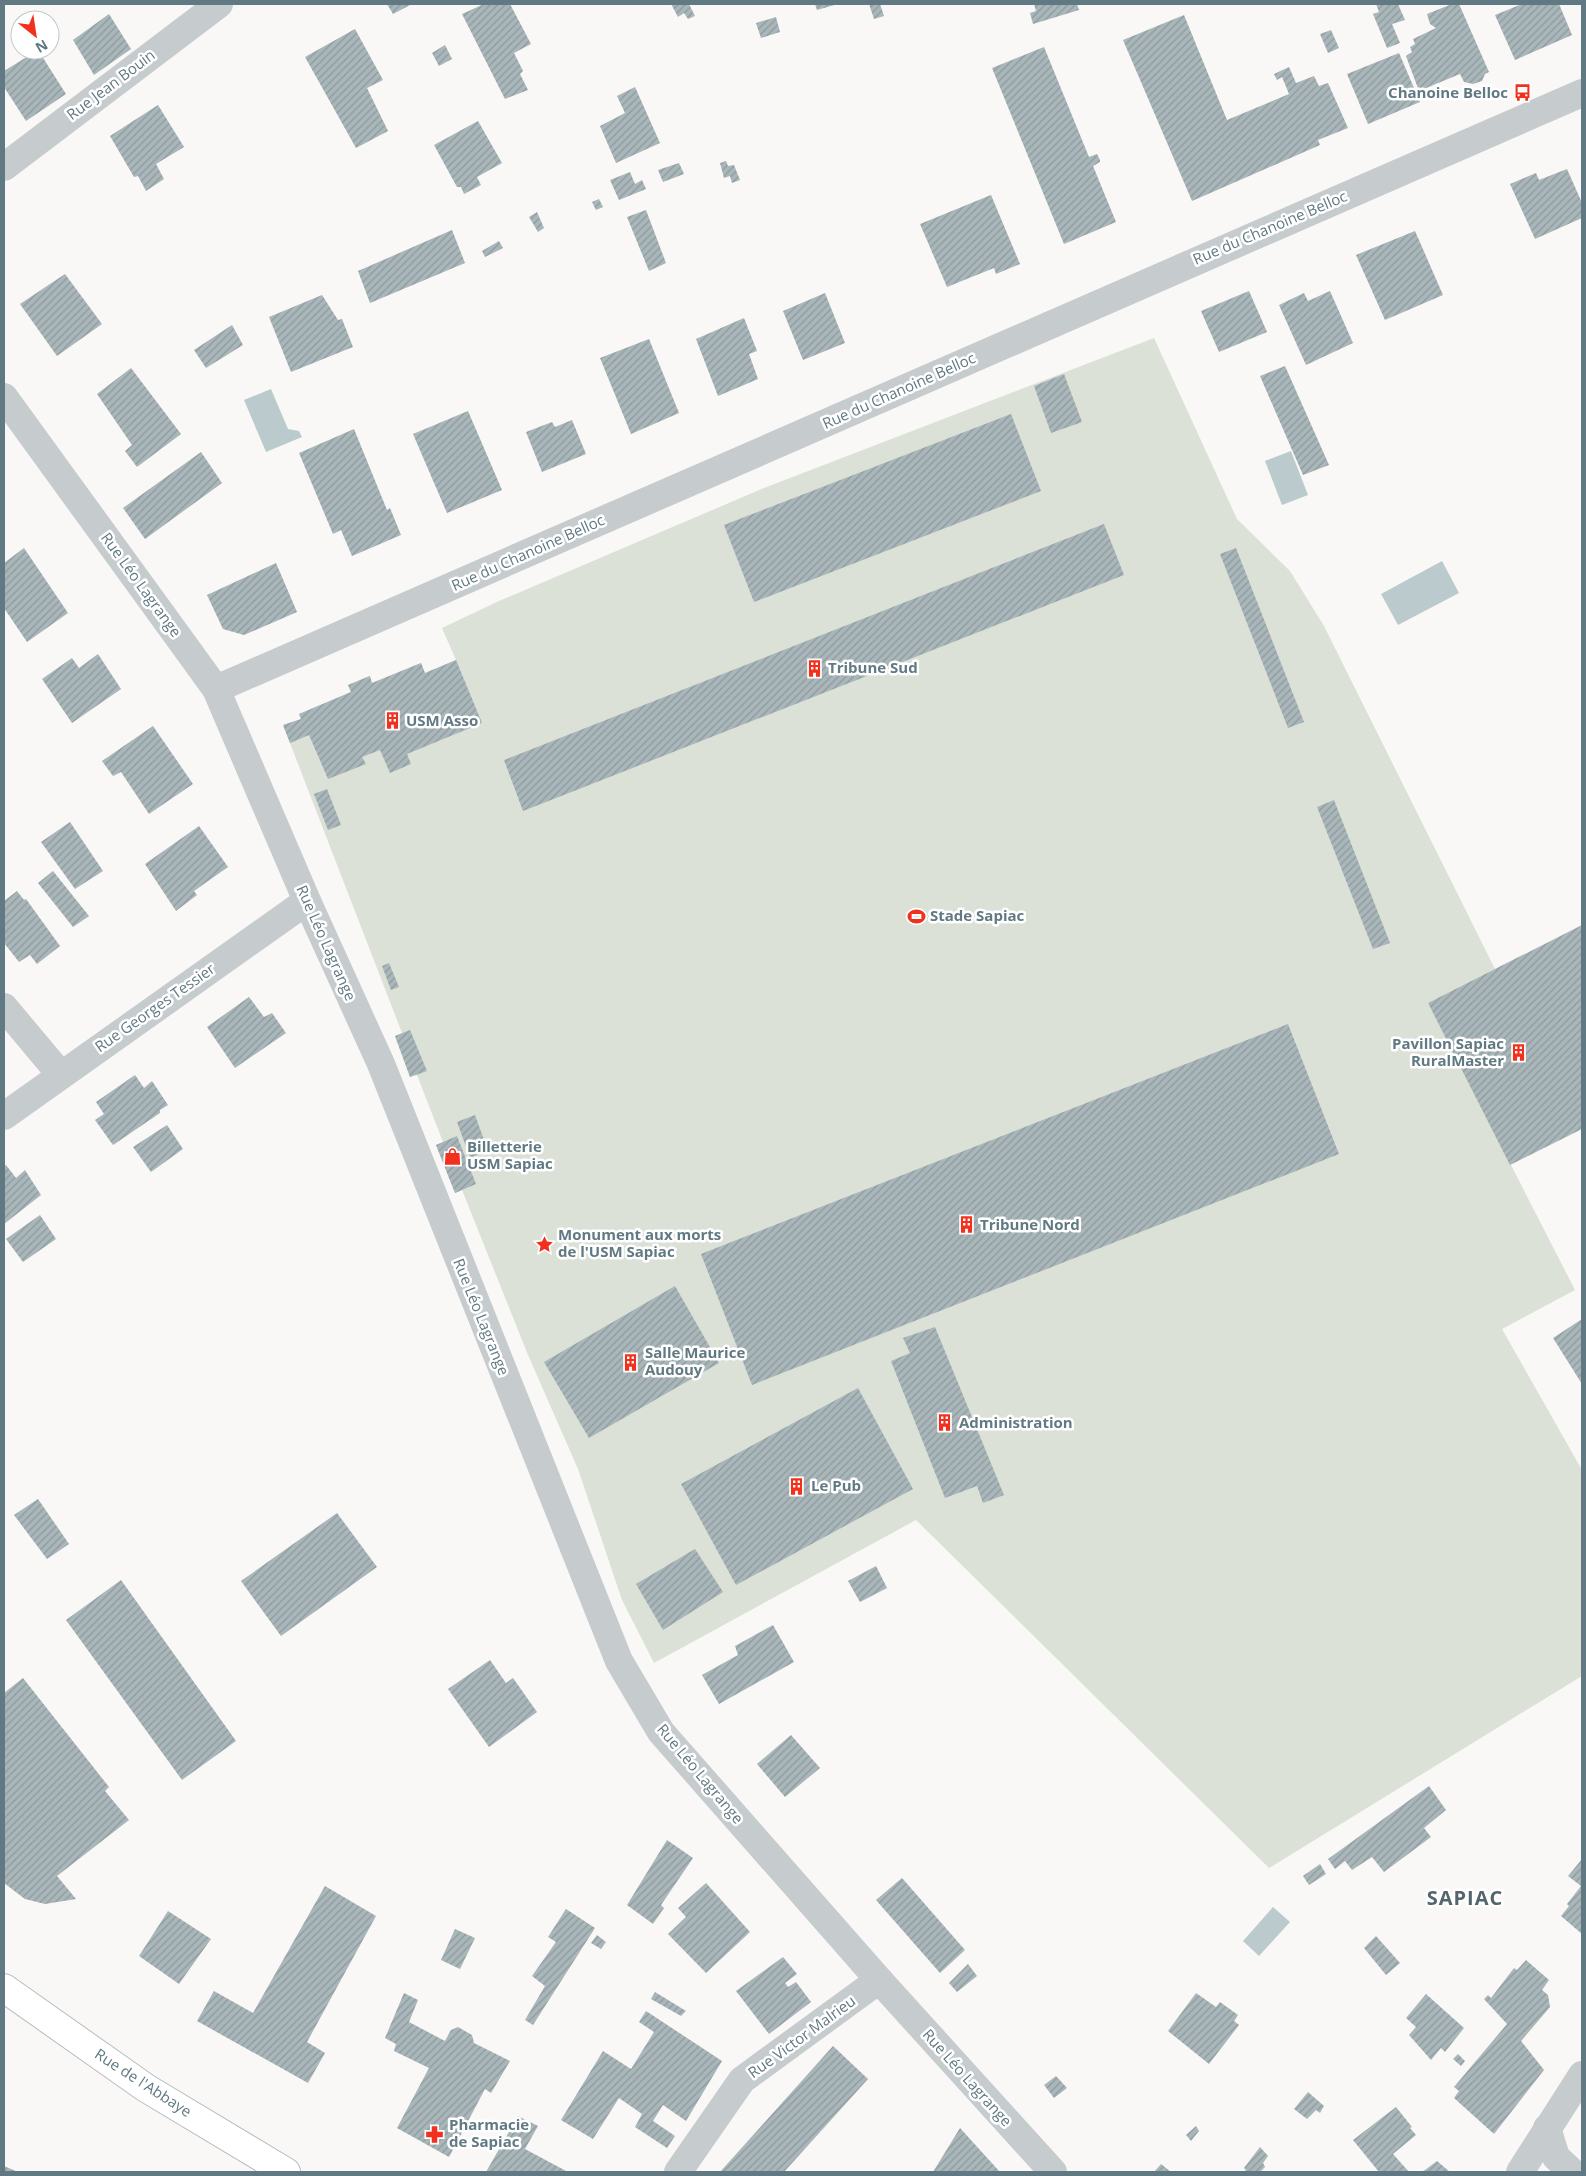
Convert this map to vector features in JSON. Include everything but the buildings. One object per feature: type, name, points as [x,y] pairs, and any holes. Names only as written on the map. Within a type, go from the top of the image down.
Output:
[{"type":"main road","name":"Rue de l'Abbaye","points":[[4,1988],[146,2088],[286,2172]]},
{"type":"street","name":"Rue Jean Bouin","points":[[4,167],[218,4]]},
{"type":"street","name":"Rue du Chanoine Belloc","points":[[216,689],[1582,93]]},
{"type":"street","name":"Rue Léo Lagrange","points":[[4,397],[216,689],[307,900],[381,1064],[544,1478],[619,1661],[662,1732],[879,1980],[1053,2172]]},
{"type":"street","name":"Rue Georges Tessier","points":[[4,1116],[307,900]]},
{"type":"street","points":[[4,1007],[61,1075]]},
{"type":"street","name":"Rue Victor Malrieu","points":[[678,2172],[742,2080],[879,1980]]},
{"type":"street","points":[[1520,2172],[1582,2075]]},
{"type":"street","points":[[1547,2128],[1556,2157],[1572,2172]]},
{"type":"shaded area","points":[[1154,338],[1237,519],[1290,571],[1324,626],[1495,969],[1428,1003],[1575,1290],[1502,1329],[1582,1470],[1582,1676],[1269,1868],[916,1520],[654,1663],[622,1600],[578,1469],[528,1355],[462,1190],[455,1193],[436,1145],[443,1142],[417,1075],[410,1077],[395,1036],[402,1033],[283,725],[301,719],[299,714],[351,692],[348,685],[369,676],[372,683],[421,663],[425,673],[456,660],[442,628],[499,601],[764,488]]},
{"type":"shaded area","points":[[271,389],[288,429],[299,431],[302,437],[266,452],[244,400]]},
{"type":"shaded area","points":[[1291,451],[1308,495],[1282,505],[1265,461]]},
{"type":"shaded area","points":[[1442,561],[1459,593],[1398,625],[1381,594]]},
{"type":"shaded area","points":[[1273,1907],[1290,1922],[1259,1956],[1243,1941]]},
{"type":"place","name":"Chanoine Belloc","points":[[1522,93]]},
{"type":"place","name":"Tribune Sud","points":[[814,668]]},
{"type":"place","name":"USM Asso","points":[[392,721]]},
{"type":"place","name":"Stade Sapiac","points":[[916,916]]},
{"type":"place","name":"Pavillon Sapiac RuralMaster","points":[[1518,1053]]},
{"type":"place","name":"Billetterie USM Sapiac","points":[[453,1156]]},
{"type":"place","name":"Tribune Nord","points":[[966,1225]]},
{"type":"place","name":"Monument aux morts de l'USM Sapiac","points":[[544,1244]]},
{"type":"place","name":"Salle Maurice Audouy","points":[[631,1362]]},
{"type":"place","name":"Administration","points":[[945,1423]]},
{"type":"place","name":"Le Pub","points":[[797,1486]]},
{"type":"place","name":"Pharmacie de Sapiac","points":[[435,2134]]},
{"type":"district","name":"SAPIAC","points":[[1465,1898]]}]
